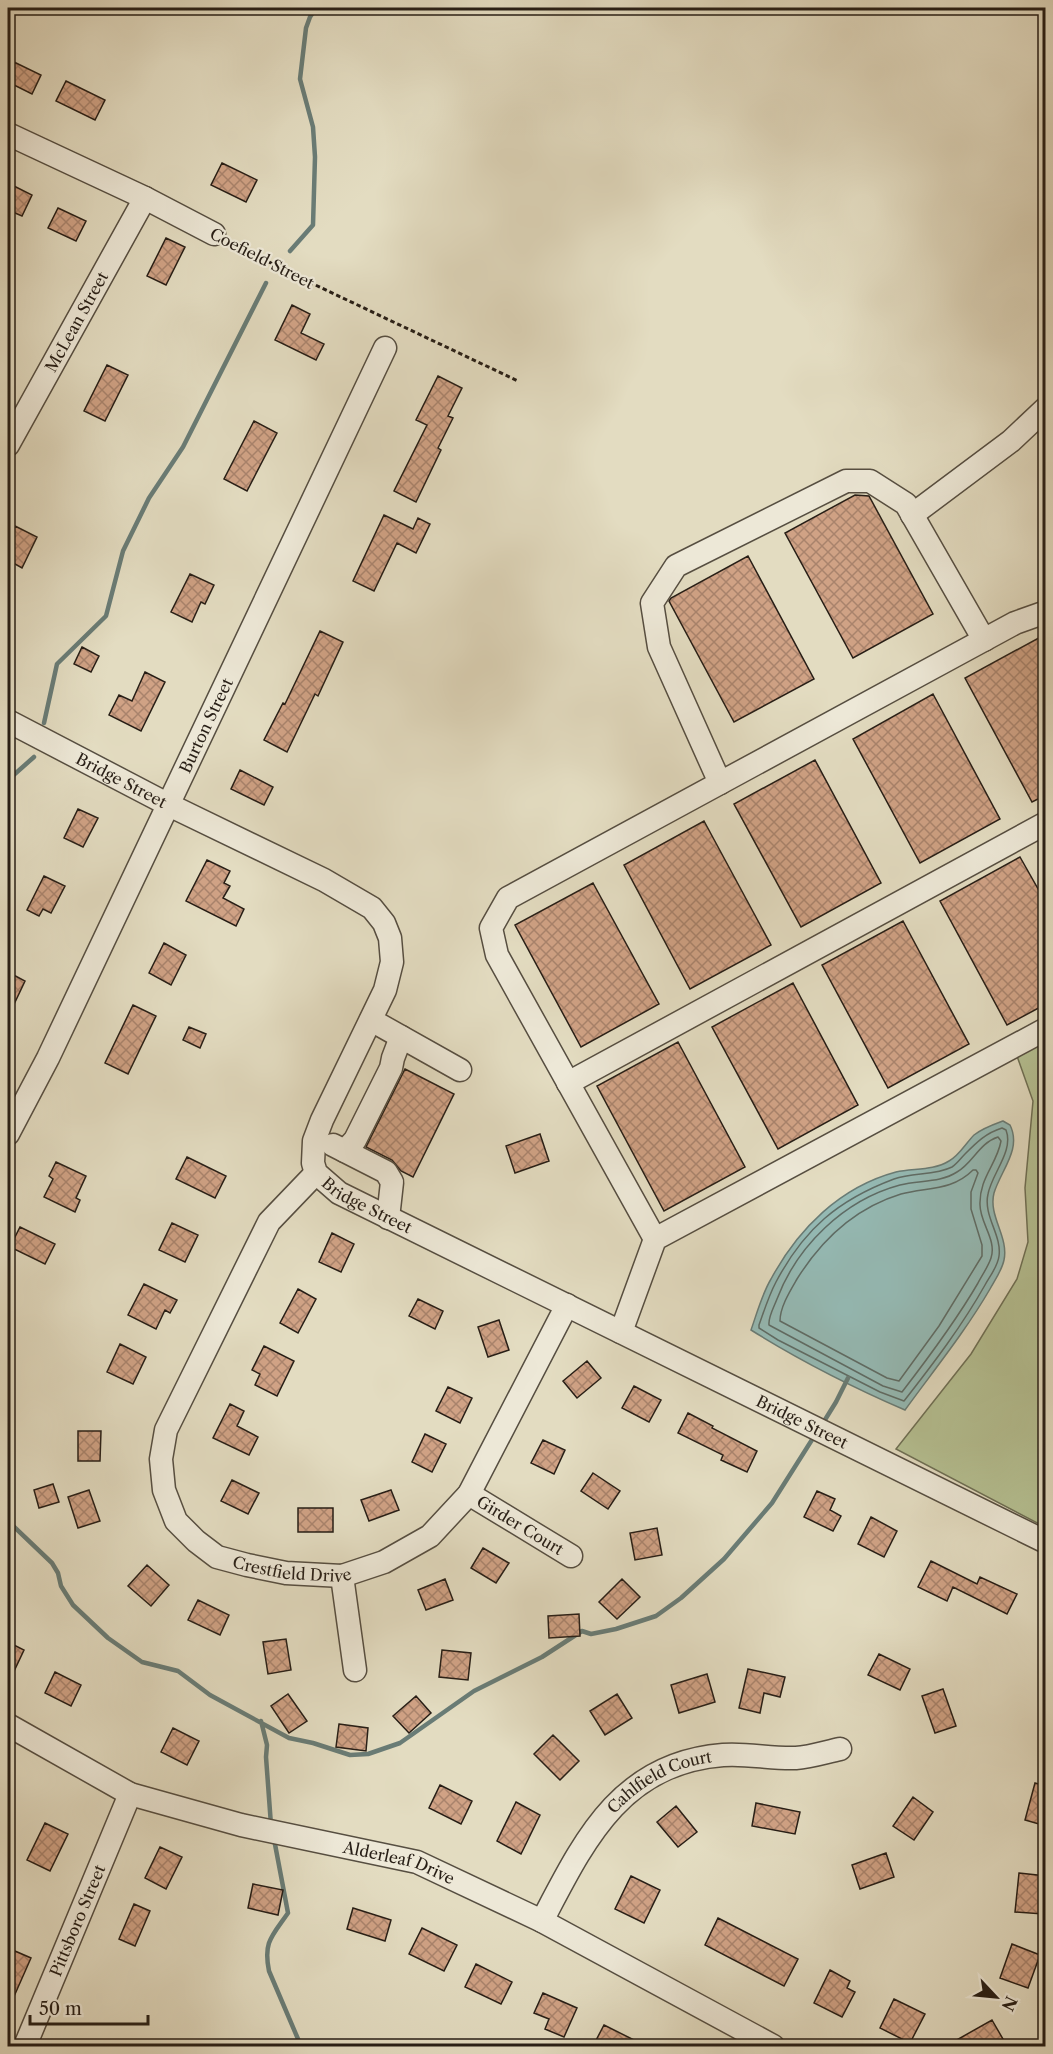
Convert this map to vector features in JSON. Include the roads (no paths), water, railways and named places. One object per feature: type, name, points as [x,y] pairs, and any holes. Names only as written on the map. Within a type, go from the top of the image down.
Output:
[{"type":"street","name":"Coefield Street","points":[[8,134],[145,198],[214,234]]},
{"type":"street","name":"McLean Street","points":[[8,445],[145,198]]},
{"type":"street","name":"Burton Street","points":[[8,1134],[48,1058],[385,348]]},
{"type":"street","points":[[912,515],[1011,441],[1046,408]]},
{"type":"street","points":[[720,783],[659,647],[652,603],[676,566],[846,482],[870,481],[906,504],[984,640]]},
{"type":"street","points":[[655,1239],[497,955],[492,928],[508,898],[1015,623],[1045,613]]},
{"type":"street","name":"Bridge Street","points":[[8,721],[169,805],[324,880],[372,908],[384,923],[390,938],[392,962],[385,990],[314,1141],[313,1163],[316,1173],[339,1193],[1046,1542]]},
{"type":"street","points":[[568,1083],[1046,823]]},
{"type":"street","points":[[371,1020],[460,1070]]},
{"type":"street","points":[[621,1332],[655,1239],[1046,1029]]},
{"type":"street","points":[[345,1151],[355,1140],[381,1089],[401,1037]]},
{"type":"street","points":[[316,1136],[386,1172],[392,1182],[388,1218]]},
{"type":"street","name":"Crestfield Drive","points":[[316,1173],[268,1222],[166,1430],[161,1459],[164,1490],[176,1521],[217,1557],[286,1573],[342,1576],[384,1563],[430,1536],[469,1494],[567,1305]]},
{"type":"street","name":"Girder Court","points":[[469,1494],[571,1556]]},
{"type":"street","points":[[342,1576],[356,1670]]},
{"type":"street","name":"Alderleaf Drive","points":[[8,1725],[130,1794],[241,1825],[417,1862],[542,1921],[773,2046]]},
{"type":"street","name":"Cahlfield Court","points":[[542,1921],[577,1854],[593,1830],[617,1801],[647,1778],[675,1764],[703,1757],[748,1755],[798,1758],[840,1749]]},
{"type":"street","name":"Pittsboro Street","points":[[25,2046],[130,1794]]},
{"type":"water","points":[[1003,1121],[1010,1125],[1014,1143],[997,1184],[993,1202],[1004,1243],[1003,1264],[970,1320],[905,1410],[826,1373],[751,1330],[771,1279],[794,1243],[823,1212],[839,1199],[876,1179],[896,1172],[930,1168],[953,1159],[977,1133]]},
{"type":"waterway","points":[[290,251],[313,225],[315,157],[313,127],[300,79],[306,28],[316,8]]},
{"type":"waterway","points":[[44,723],[57,664],[106,616],[123,551],[149,498],[183,447],[266,283]]},
{"type":"waterway","points":[[8,780],[34,757]]},
{"type":"waterway","points":[[823,1423],[848,1378]]},
{"type":"waterway","points":[[8,1521],[52,1563],[58,1573],[61,1586],[73,1605],[108,1638],[142,1662],[178,1671],[210,1695],[289,1738],[350,1755],[368,1754],[400,1743],[474,1691],[542,1657],[582,1631],[591,1634],[616,1629],[656,1616],[681,1598],[724,1559],[772,1503],[815,1435]]},
{"type":"waterway","points":[[261,1721],[267,1745],[271,1825]]},
{"type":"waterway","points":[[274,1839],[288,1913],[270,1940],[267,1961],[269,1971],[301,2046]]}]
